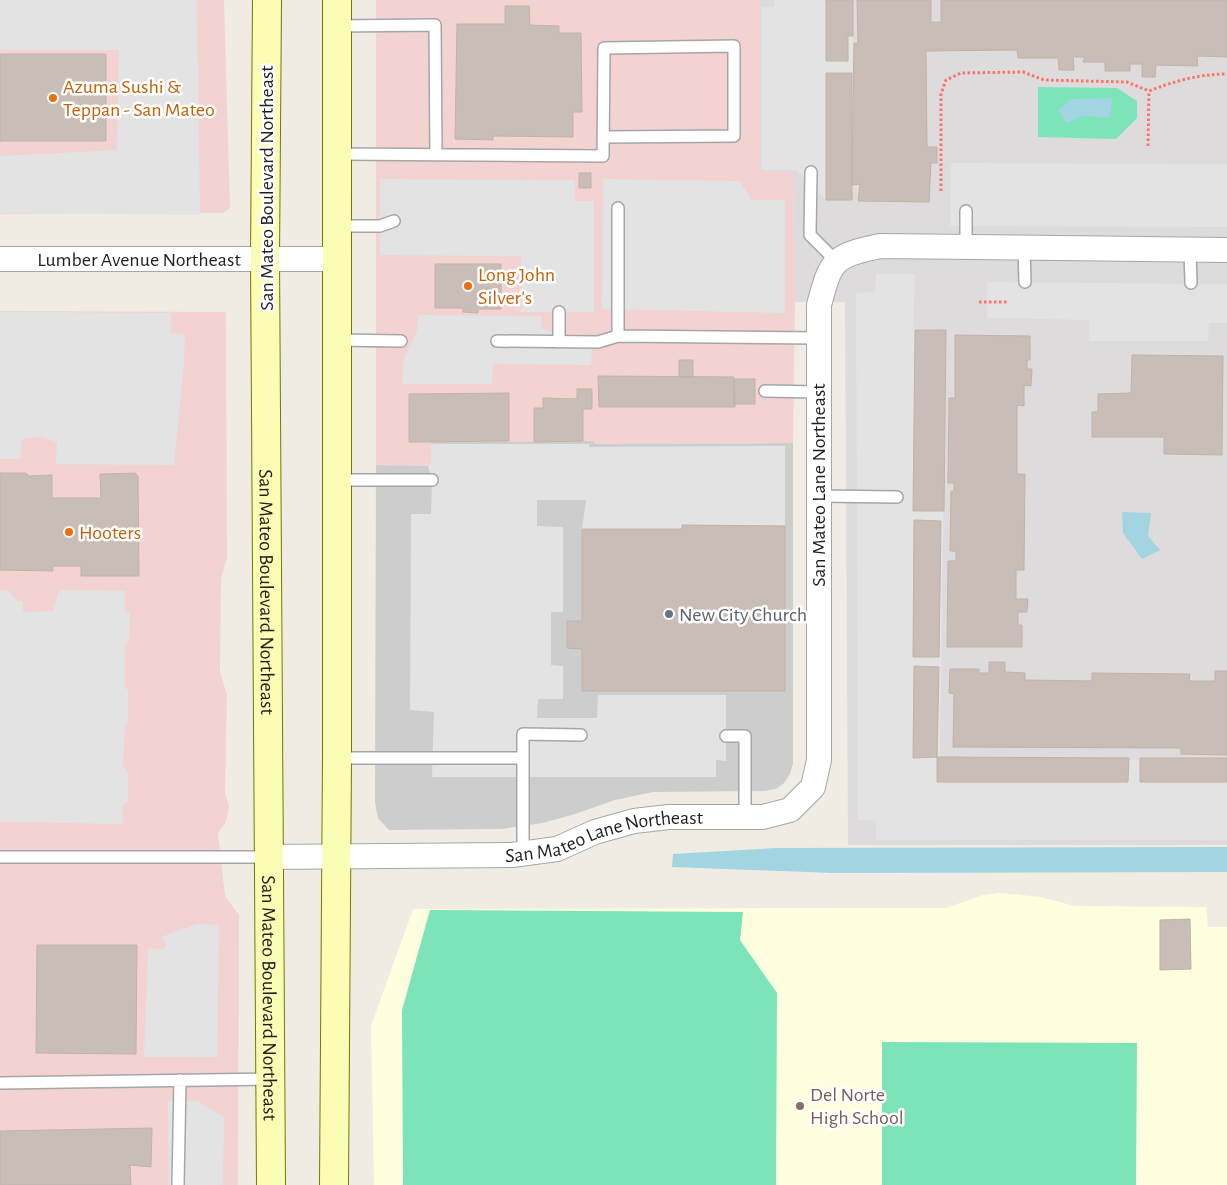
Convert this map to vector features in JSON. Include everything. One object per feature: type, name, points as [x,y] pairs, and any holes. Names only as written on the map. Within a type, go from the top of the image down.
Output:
[{"type":"main road","name":"San Mateo Boulevard Northeast","points":[[267,0],[265,259],[271,1185]]},
{"type":"main road","points":[[334,1185],[337,13]]},
{"type":"street","points":[[836,261],[853,252],[880,246],[1227,250]]},
{"type":"street","name":"Lumber Avenue Northeast","points":[[0,259],[336,259]]},
{"type":"street","name":"San Mateo Lane Northeast","points":[[269,857],[523,854],[558,848],[595,832],[634,821],[669,817],[763,817],[790,810],[813,787],[818,760],[819,305],[828,273],[836,261]]},
{"type":"lane","points":[[337,13],[435,25],[436,154]]},
{"type":"lane","points":[[336,154],[603,156],[604,48],[734,46],[734,136],[604,137]]},
{"type":"lane","points":[[811,172],[810,235],[836,261]]},
{"type":"lane","points":[[618,208],[618,336]]},
{"type":"lane","points":[[966,211],[966,247]]},
{"type":"lane","points":[[336,226],[380,226],[394,221]]},
{"type":"lane","points":[[1024,248],[1025,282]]},
{"type":"lane","points":[[1190,250],[1191,283]]},
{"type":"lane","points":[[559,312],[559,342]]},
{"type":"lane","points":[[497,341],[598,342],[618,336],[819,338]]},
{"type":"lane","points":[[336,340],[401,340]]},
{"type":"lane","points":[[765,391],[818,392]]},
{"type":"lane","points":[[336,480],[432,480]]},
{"type":"lane","points":[[818,496],[897,497]]},
{"type":"lane","points":[[523,854],[523,734],[581,735]]},
{"type":"lane","points":[[726,736],[745,736],[745,817]]},
{"type":"lane","points":[[336,758],[523,758]]},
{"type":"lane","points":[[0,857],[269,857]]},
{"type":"lane","points":[[0,1083],[270,1079]]},
{"type":"lane","points":[[178,1185],[180,1080]]},
{"type":"path","points":[[941,191],[941,94],[946,80],[961,73],[1023,72],[1044,80],[1127,82],[1149,91],[1181,79],[1211,74],[1227,74]]},
{"type":"path","points":[[1148,146],[1149,91]]},
{"type":"path","points":[[979,302],[1009,302]]},
{"type":"shaded area","points":[[0,0],[224,0],[230,208],[223,213],[0,214]]},
{"type":"shaded area","points":[[0,0],[197,0],[200,215],[0,213],[0,156],[117,150],[119,50],[0,50]]},
{"type":"shaded area","points":[[376,0],[760,0],[760,172],[793,172],[795,302],[793,443],[594,444],[593,441],[432,442],[431,463],[428,466],[376,465]]},
{"type":"shaded area","points":[[760,0],[1227,0],[1227,845],[848,845],[845,302],[795,302],[793,172],[760,172]]},
{"type":"shaded area","points":[[774,0],[853,0],[852,200],[826,200],[796,170],[762,170],[762,7],[774,7]]},
{"type":"shaded area","points":[[951,163],[1227,164],[1227,227],[950,226]]},
{"type":"shaded area","points":[[380,179],[575,180],[575,201],[594,201],[594,312],[521,312],[521,256],[380,255]]},
{"type":"shaded area","points":[[603,179],[739,181],[752,200],[785,200],[785,313],[602,309]]},
{"type":"shaded area","points":[[876,274],[915,274],[913,329],[946,330],[940,757],[1227,761],[1227,840],[876,840],[876,821],[858,820],[856,293],[875,292]]},
{"type":"shaded area","points":[[987,282],[1227,284],[1227,323],[1209,323],[1208,341],[1089,341],[1089,320],[987,318]]},
{"type":"shaded area","points":[[0,311],[226,312],[227,558],[221,579],[220,672],[227,695],[225,793],[229,806],[226,822],[218,833],[225,896],[239,915],[238,1185],[0,1185]]},
{"type":"shaded area","points":[[0,312],[171,313],[171,333],[183,334],[185,339],[174,465],[56,464],[57,442],[42,437],[22,439],[20,459],[0,459]]},
{"type":"shaded area","points":[[418,315],[541,316],[542,329],[592,342],[591,365],[493,364],[492,384],[402,384],[403,361],[417,331]]},
{"type":"shaded area","points":[[594,441],[594,444],[793,443],[793,764],[790,774],[784,783],[776,789],[764,791],[653,792],[615,800],[543,823],[502,829],[389,830],[378,818],[375,803],[376,465],[428,466],[431,463],[431,442]]},
{"type":"shaded area","points":[[431,444],[589,444],[589,447],[785,446],[785,526],[682,525],[682,529],[582,529],[586,500],[537,500],[537,526],[563,527],[563,612],[551,612],[551,665],[563,666],[563,699],[538,699],[537,718],[597,718],[598,695],[726,695],[726,761],[716,760],[716,777],[432,777],[434,712],[410,710],[411,514],[431,514],[432,480],[428,466],[431,463]]},
{"type":"shaded area","points":[[8,590],[17,601],[23,602],[23,612],[53,611],[59,590],[125,591],[125,611],[130,613],[129,640],[125,644],[125,686],[128,691],[128,721],[125,727],[123,766],[128,772],[128,801],[122,806],[123,824],[0,822],[0,591]]},
{"type":"shaded area","name":"Del Norte High School","points":[[999,893],[1041,897],[1074,906],[1206,907],[1208,927],[1227,927],[1227,1185],[374,1185],[371,1026],[413,909],[946,908],[983,895]]},
{"type":"shaded area","points":[[197,924],[219,925],[217,1057],[144,1057],[148,948],[164,949],[166,944],[161,937]]},
{"type":"shaded area","points":[[168,1101],[197,1101],[224,1117],[223,1185],[169,1185]]},
{"type":"green space","points":[[1038,87],[1117,88],[1137,101],[1137,118],[1116,139],[1038,137]]},
{"type":"green space","points":[[430,910],[743,912],[740,940],[777,993],[776,1185],[403,1185],[402,1010]]},
{"type":"green space","points":[[882,1042],[1137,1043],[1136,1185],[882,1185]]},
{"type":"water","points":[[1112,98],[1110,118],[1083,116],[1066,123],[1058,110],[1072,99]]},
{"type":"water","points":[[1122,512],[1151,513],[1148,536],[1160,550],[1142,559],[1123,533]]},
{"type":"water","points":[[1227,847],[1227,872],[833,873],[672,867],[673,854],[777,848]]},
{"type":"building","points":[[826,0],[853,0],[853,36],[848,36],[848,61],[826,61]]},
{"type":"building","points":[[857,0],[931,0],[931,22],[941,22],[941,0],[1227,0],[1227,57],[1197,56],[1198,66],[1156,65],[1155,77],[1142,77],[1142,64],[1130,64],[1130,71],[1105,71],[1105,62],[1083,62],[1085,57],[1073,57],[1074,70],[1059,70],[1058,58],[1018,58],[1017,50],[926,51],[927,147],[937,147],[937,163],[931,163],[929,202],[858,201],[860,184],[852,185],[854,43],[858,43]]},
{"type":"building","points":[[505,6],[529,6],[530,25],[559,26],[559,33],[581,33],[582,112],[573,112],[573,137],[493,136],[493,140],[455,139],[457,24],[505,24]]},
{"type":"building","name":"Azuma Sushi & Teppan - San Mateo","points":[[0,54],[106,54],[106,141],[0,141]]},
{"type":"building","points":[[826,73],[852,73],[852,200],[826,200]]},
{"type":"building","points":[[579,173],[591,173],[591,188],[579,188]]},
{"type":"building","name":"Long John Silver's","points":[[435,264],[501,264],[501,309],[478,309],[478,313],[463,312],[463,308],[435,308]]},
{"type":"building","points":[[915,330],[946,330],[944,511],[913,511]]},
{"type":"building","points":[[955,335],[1030,336],[1030,360],[1027,360],[1027,369],[1032,369],[1031,386],[1024,385],[1024,406],[1017,405],[1017,474],[1025,474],[1024,570],[1016,570],[1016,599],[1028,599],[1027,612],[1018,612],[1018,625],[1022,625],[1022,647],[947,647],[948,561],[956,561],[956,551],[950,551],[951,491],[954,491],[954,483],[948,483],[949,398],[955,398]]},
{"type":"building","points":[[1132,355],[1223,356],[1222,455],[1164,454],[1164,437],[1092,437],[1092,412],[1098,412],[1098,394],[1131,393]]},
{"type":"building","points":[[679,360],[693,360],[693,377],[679,377]]},
{"type":"building","points":[[598,376],[734,377],[735,407],[599,407]]},
{"type":"building","points":[[734,379],[755,379],[755,404],[734,404]]},
{"type":"building","points":[[577,389],[592,389],[592,409],[583,409],[583,441],[534,442],[534,408],[543,408],[543,398],[577,399]]},
{"type":"building","points":[[509,393],[509,441],[409,442],[409,394]]},
{"type":"building","name":"Hooters","points":[[0,473],[26,473],[29,476],[52,475],[52,498],[101,498],[100,474],[135,473],[138,476],[139,576],[81,576],[81,566],[53,566],[53,571],[0,570]]},
{"type":"building","points":[[914,520],[941,521],[939,657],[913,657]]},
{"type":"building","points":[[682,525],[785,526],[785,691],[582,691],[582,649],[567,648],[567,621],[582,621],[582,529],[682,529]]},
{"type":"building","points":[[989,662],[1005,662],[1005,672],[1025,673],[1025,680],[1092,681],[1092,673],[1190,674],[1189,681],[1215,681],[1215,671],[1227,671],[1227,755],[1181,754],[1181,748],[953,747],[954,694],[949,693],[950,669],[979,669],[979,673],[989,673]]},
{"type":"building","points":[[914,666],[939,667],[937,757],[913,758]]},
{"type":"building","points":[[937,757],[1129,758],[1128,782],[937,782]]},
{"type":"building","points":[[1140,758],[1227,758],[1227,782],[1140,782]]},
{"type":"building","points":[[1190,919],[1191,969],[1160,970],[1160,920]]},
{"type":"building","points":[[37,945],[137,945],[136,1054],[36,1053]]},
{"type":"building","points":[[152,1128],[151,1167],[130,1165],[131,1185],[0,1185],[0,1131]]},
{"type":"place","name":"Azuma Sushi & Teppan - San Mateo","points":[[53,98]]},
{"type":"place","name":"Long John Silver's","points":[[468,286]]},
{"type":"place","name":"Hooters","points":[[69,532]]},
{"type":"place","name":"New City Church","points":[[669,614]]},
{"type":"place","name":"Del Norte High School","points":[[800,1106]]}]
